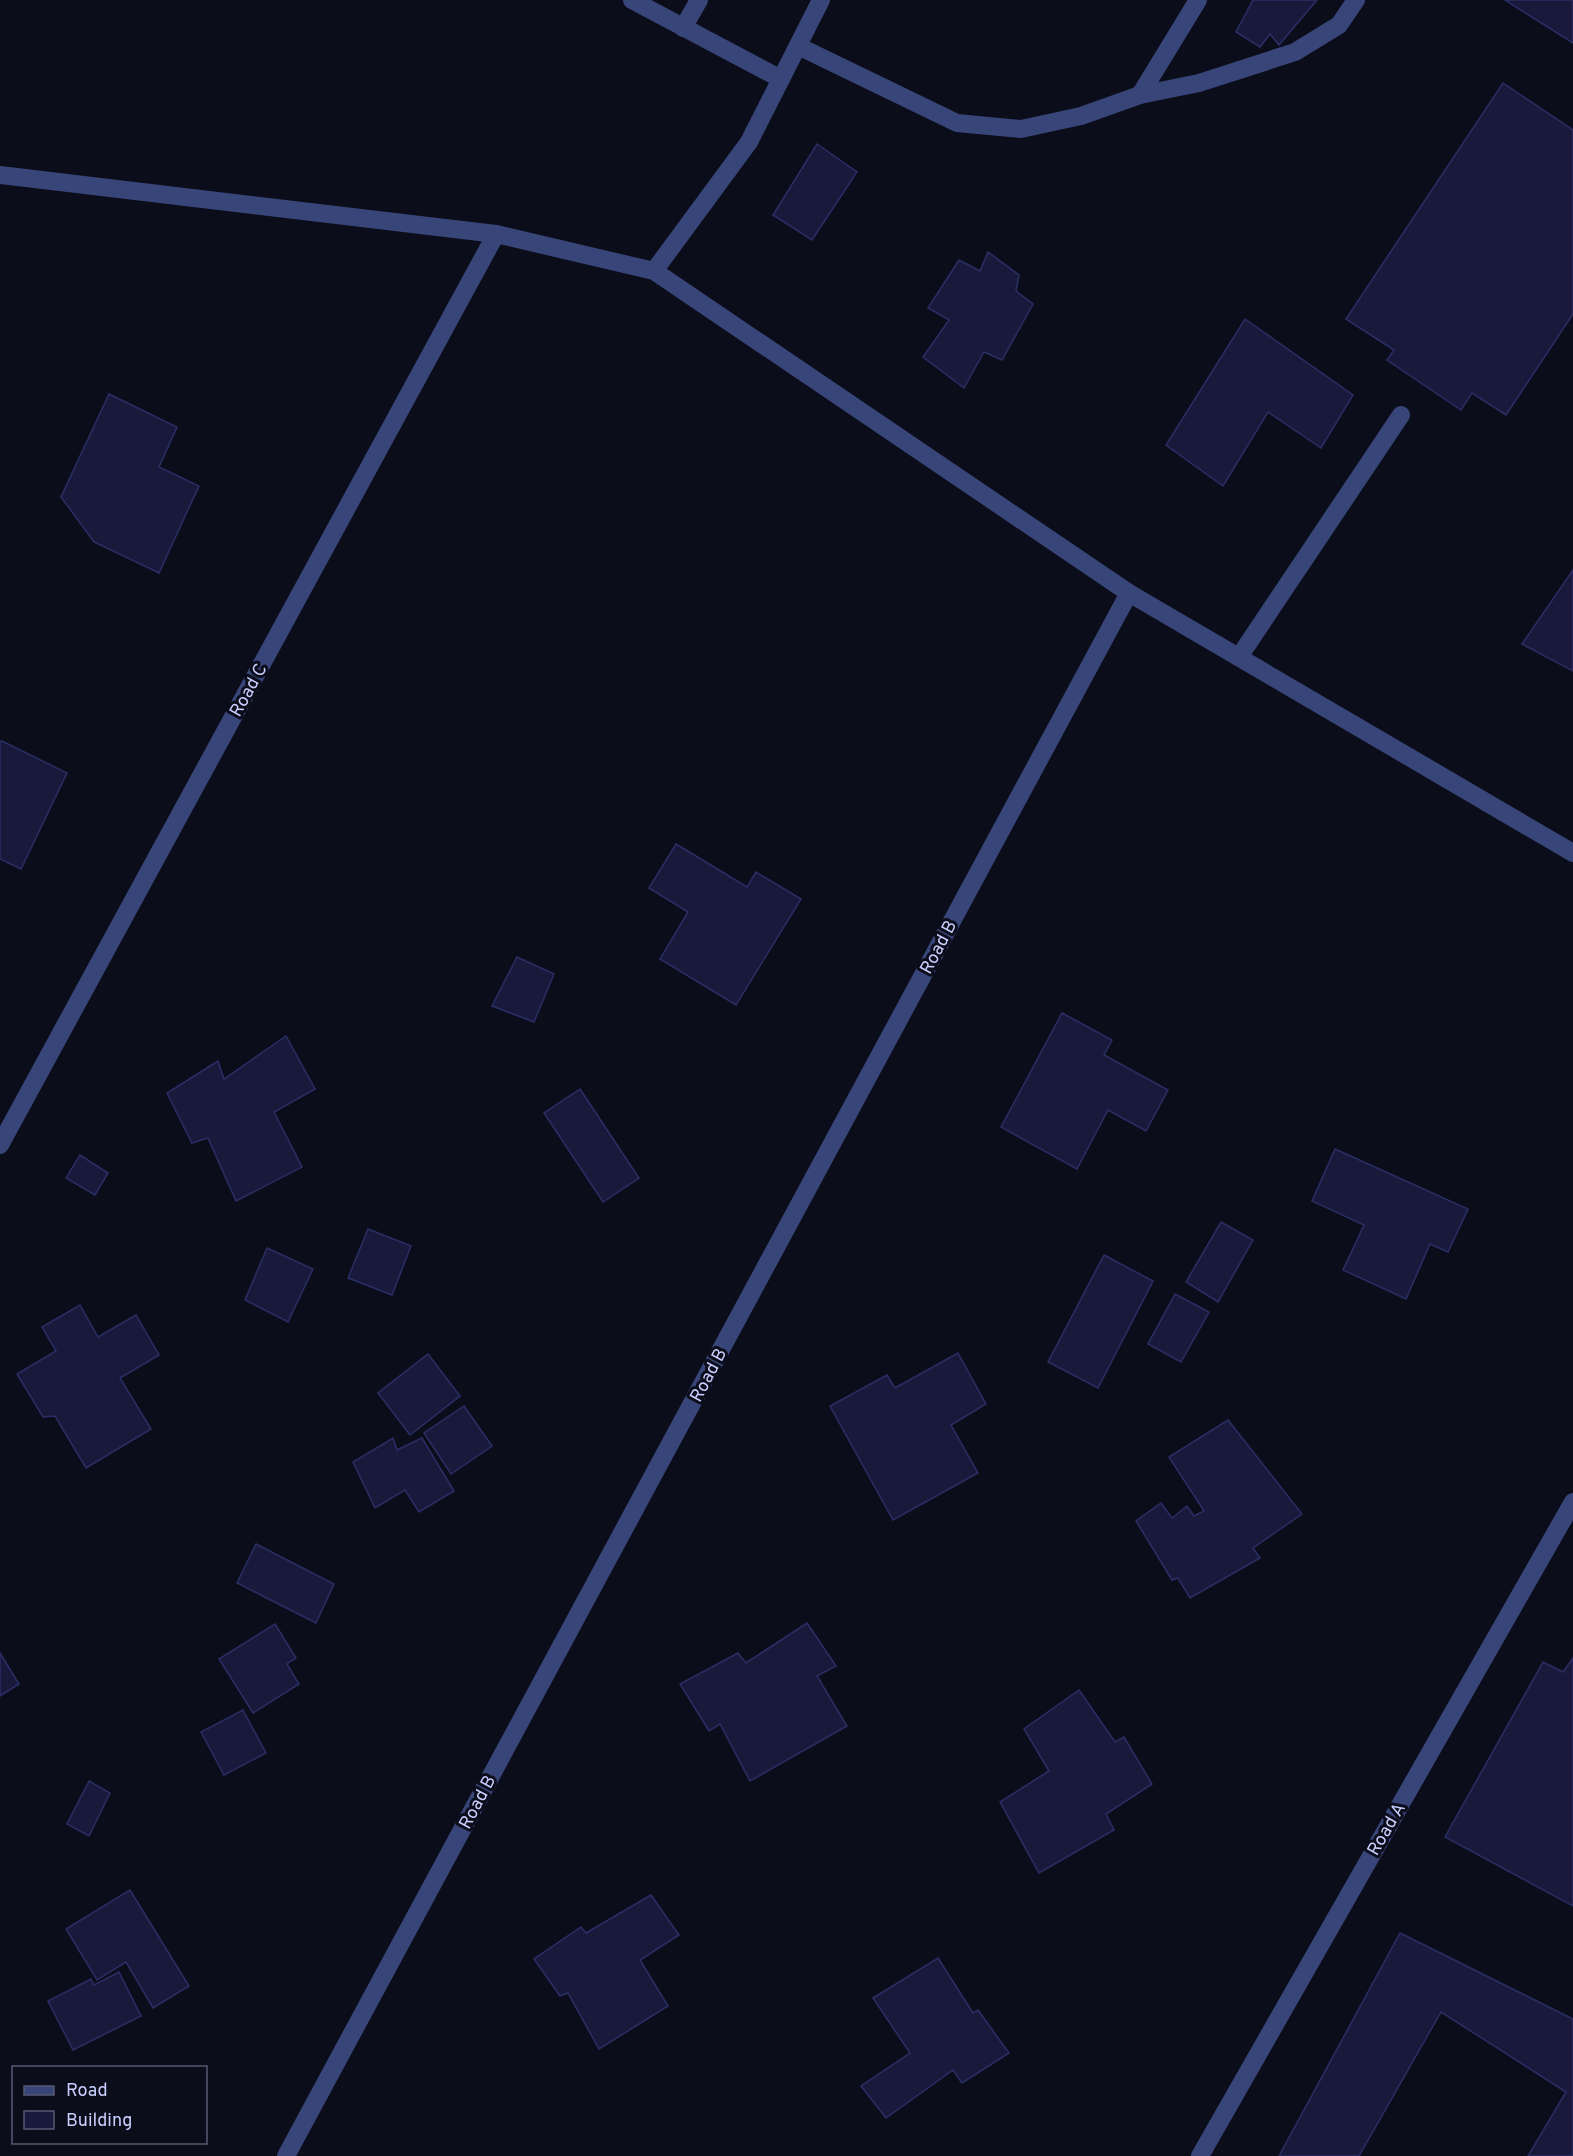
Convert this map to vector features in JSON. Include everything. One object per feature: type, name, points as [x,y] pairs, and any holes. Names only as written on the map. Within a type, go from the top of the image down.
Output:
[{"type":"street","points":[[632,0],[781,80]]},
{"type":"street","points":[[683,28],[699,0]]},
{"type":"street","points":[[654,271],[749,142],[821,0]]},
{"type":"street","points":[[1140,95],[1198,0]]},
{"type":"street","points":[[798,46],[957,123],[1021,129],[1081,116],[1140,95],[1199,83],[1295,52],[1340,25],[1356,0]]},
{"type":"street","points":[[0,176],[496,234],[654,271],[1129,593],[1573,853]]},
{"type":"street","name":"Road C","points":[[0,1145],[496,234]]},
{"type":"street","points":[[1239,657],[1401,415]]},
{"type":"street","name":"Road B","points":[[286,2156],[1129,593]]},
{"type":"street","name":"Road A","points":[[1200,2156],[1573,1502]]},
{"type":"building","points":[[1253,0],[1317,0],[1279,45],[1270,34],[1260,47],[1236,32]]},
{"type":"building","points":[[1505,0],[1573,0],[1573,43]]},
{"type":"building","points":[[1503,83],[1573,130],[1573,314],[1506,415],[1472,393],[1461,410],[1387,360],[1394,350],[1346,319]]},
{"type":"building","points":[[817,144],[857,172],[812,240],[773,215]]},
{"type":"building","points":[[988,252],[1019,275],[1016,291],[1033,304],[1002,360],[984,352],[964,388],[923,357],[949,320],[928,308],[959,260],[980,271]]},
{"type":"building","points":[[1245,319],[1353,395],[1321,448],[1268,412],[1223,486],[1166,445]]},
{"type":"building","points":[[109,394],[177,427],[159,467],[199,486],[159,573],[94,542],[61,497]]},
{"type":"building","points":[[1573,570],[1573,671],[1522,644]]},
{"type":"building","points":[[0,741],[67,773],[21,869],[0,859]]},
{"type":"building","points":[[676,844],[747,887],[756,872],[801,899],[736,1005],[660,959],[688,912],[649,888]]},
{"type":"building","points":[[517,957],[554,974],[534,1022],[492,1006]]},
{"type":"building","points":[[1062,1013],[1112,1040],[1104,1055],[1168,1090],[1146,1131],[1108,1110],[1077,1169],[1001,1127]]},
{"type":"building","points":[[286,1036],[315,1089],[274,1112],[302,1167],[236,1201],[208,1138],[192,1143],[167,1093],[218,1061],[224,1079]]},
{"type":"building","points":[[580,1089],[639,1178],[603,1202],[544,1113]]},
{"type":"building","points":[[1335,1149],[1468,1209],[1448,1252],[1430,1244],[1406,1299],[1343,1270],[1364,1225],[1312,1201]]},
{"type":"building","points":[[80,1155],[108,1173],[95,1195],[66,1178]]},
{"type":"building","points":[[1221,1222],[1253,1240],[1218,1302],[1186,1282]]},
{"type":"building","points":[[368,1229],[411,1246],[392,1295],[348,1278]]},
{"type":"building","points":[[267,1248],[313,1269],[288,1322],[245,1300]]},
{"type":"building","points":[[1104,1255],[1153,1281],[1098,1388],[1048,1362]]},
{"type":"building","points":[[1175,1294],[1209,1312],[1181,1362],[1148,1344]]},
{"type":"building","points":[[80,1305],[98,1337],[136,1315],[159,1355],[120,1378],[151,1429],[86,1468],[55,1416],[43,1417],[17,1374],[56,1351],[42,1327]]},
{"type":"building","points":[[958,1353],[986,1404],[951,1425],[978,1473],[893,1520],[830,1406],[887,1375],[895,1388]]},
{"type":"building","points":[[428,1354],[460,1396],[410,1435],[378,1393]]},
{"type":"building","points":[[464,1406],[492,1446],[451,1474],[424,1433]]},
{"type":"building","points":[[1228,1420],[1302,1514],[1253,1548],[1260,1558],[1190,1598],[1178,1578],[1172,1580],[1136,1521],[1161,1503],[1172,1518],[1187,1506],[1194,1516],[1204,1511],[1169,1457]]},
{"type":"building","points":[[393,1438],[397,1450],[422,1438],[454,1491],[419,1512],[405,1490],[375,1508],[353,1462]]},
{"type":"building","points":[[256,1544],[334,1584],[316,1623],[237,1583]]},
{"type":"building","points":[[807,1623],[836,1666],[817,1676],[847,1726],[750,1781],[720,1724],[709,1731],[680,1684],[738,1653],[746,1663]]},
{"type":"building","points":[[275,1624],[296,1658],[287,1664],[299,1684],[253,1713],[219,1659]]},
{"type":"building","points":[[0,1653],[19,1684],[0,1696]]},
{"type":"building","points":[[1573,1658],[1573,1906],[1445,1837],[1543,1662],[1563,1672]]},
{"type":"building","points":[[1079,1690],[1115,1742],[1124,1737],[1152,1784],[1106,1814],[1114,1830],[1039,1873],[1000,1802],[1049,1771],[1024,1729]]},
{"type":"building","points":[[243,1710],[266,1753],[224,1775],[201,1732]]},
{"type":"building","points":[[89,1781],[110,1793],[89,1836],[67,1824]]},
{"type":"building","points":[[130,1890],[189,1986],[153,2008],[126,1962],[97,1980],[66,1929]]},
{"type":"building","points":[[651,1895],[679,1935],[640,1960],[668,2006],[599,2049],[568,1993],[560,1996],[534,1959],[581,1927],[586,1933]]},
{"type":"building","points":[[1400,1933],[1573,2019],[1573,2156],[1528,2156],[1566,2092],[1441,2012],[1359,2156],[1279,2156]]},
{"type":"building","points":[[938,1958],[973,2013],[978,2010],[1009,2053],[962,2083],[953,2070],[886,2118],[861,2086],[910,2053],[873,1998]]},
{"type":"building","points":[[119,1972],[141,2016],[73,2050],[48,2001],[91,1979],[94,1985]]}]
